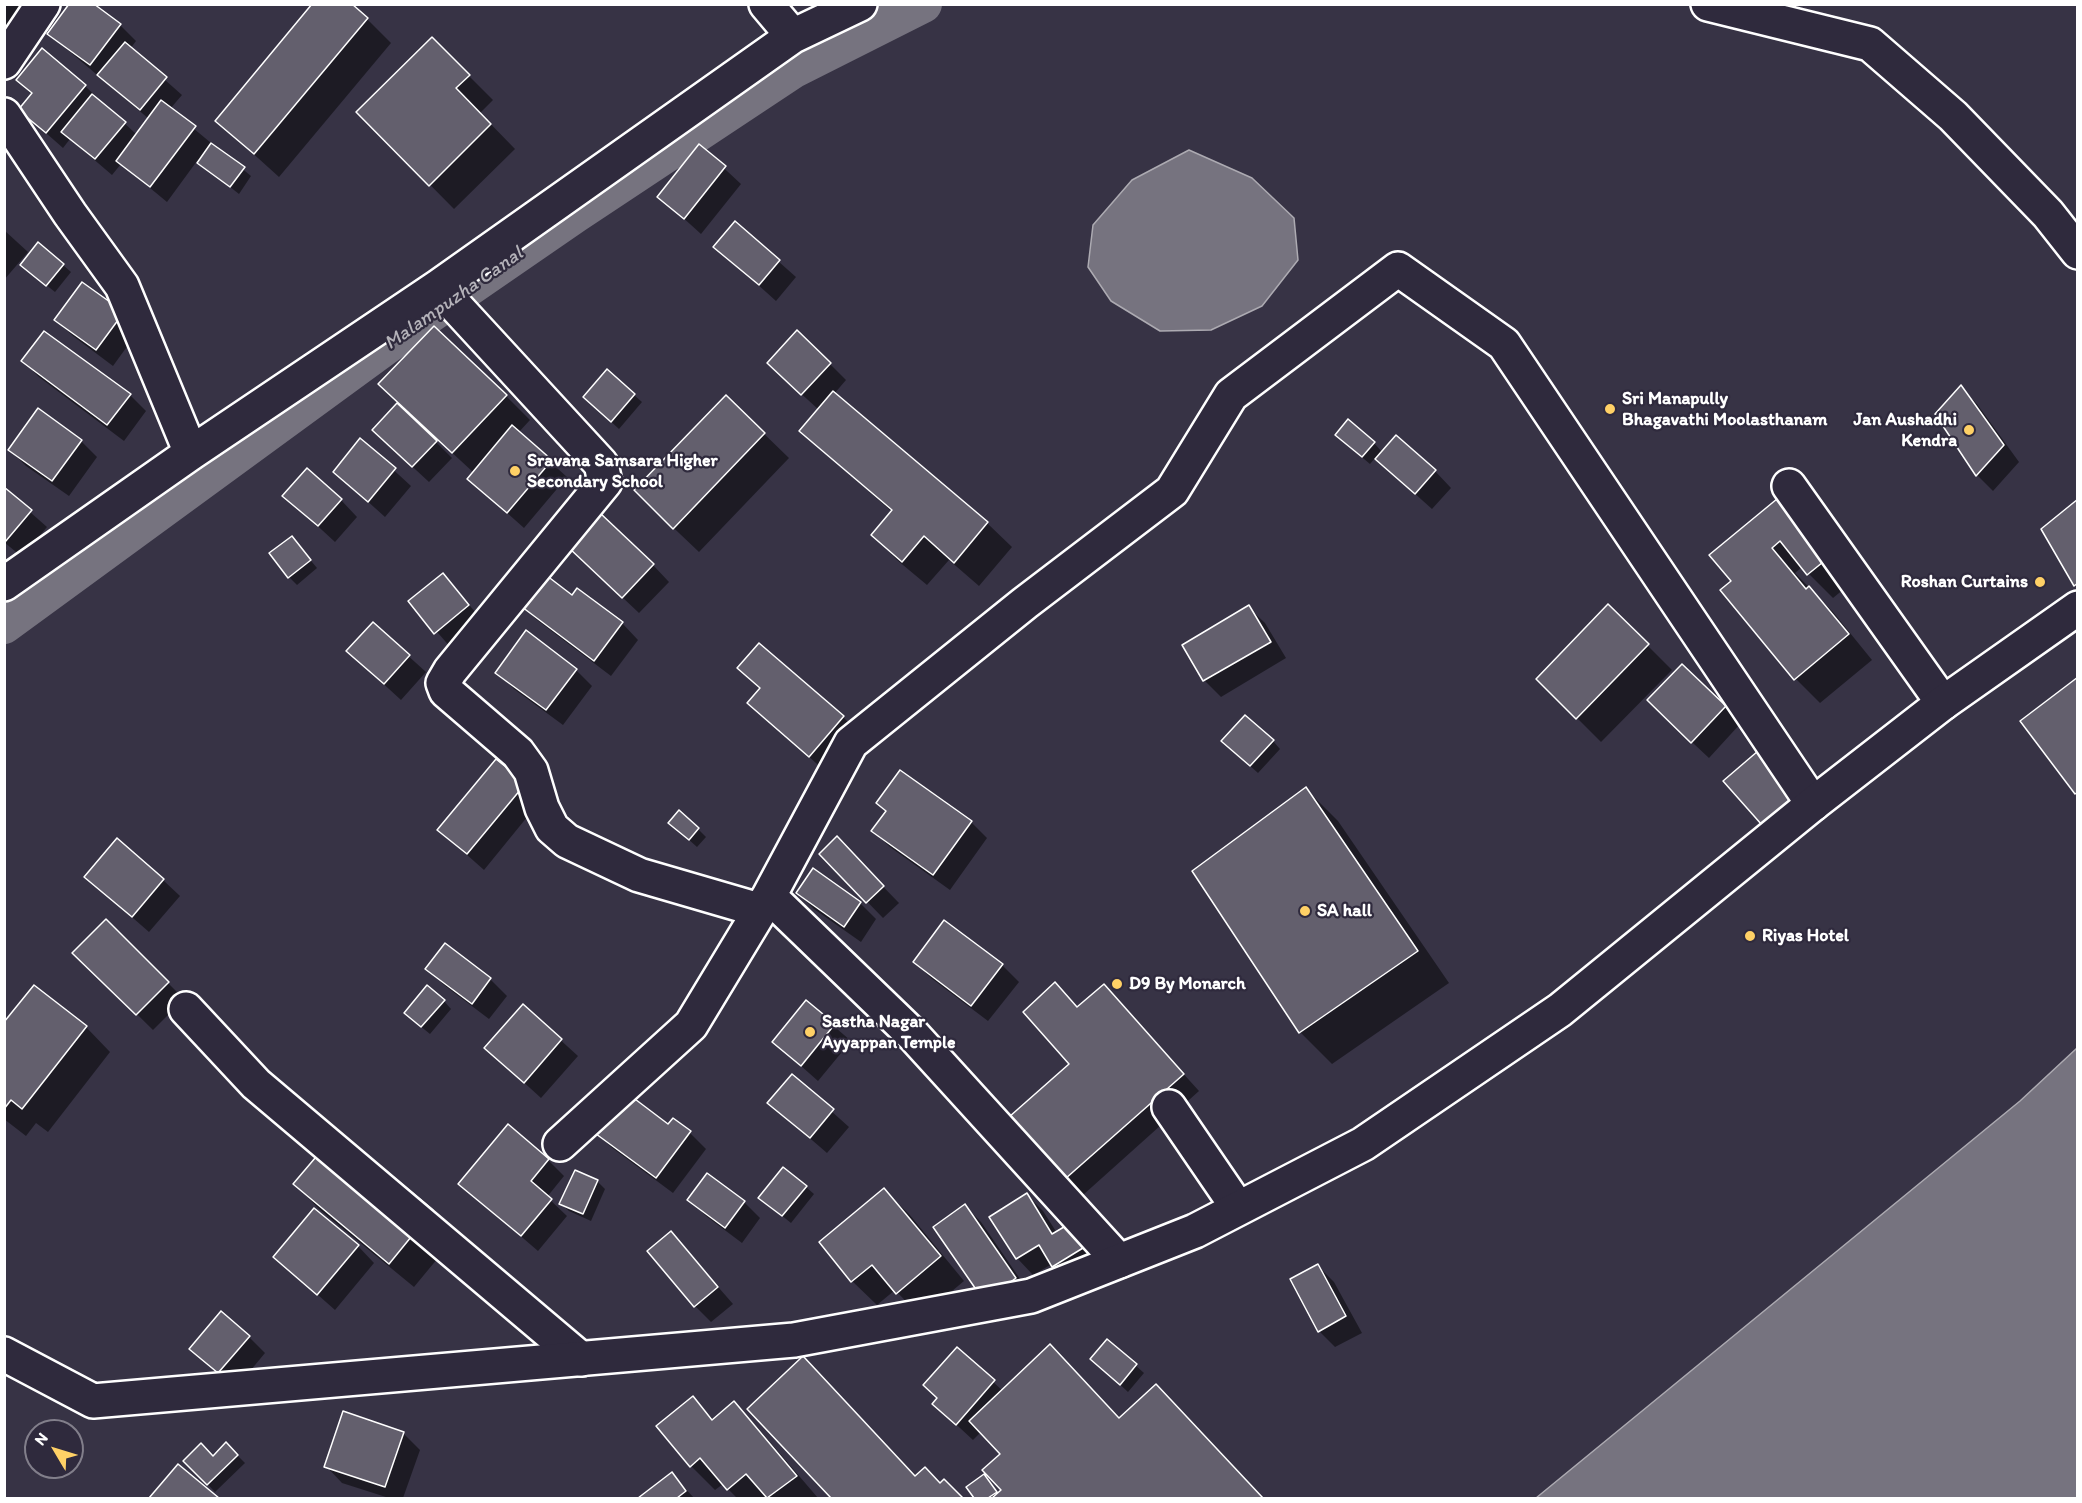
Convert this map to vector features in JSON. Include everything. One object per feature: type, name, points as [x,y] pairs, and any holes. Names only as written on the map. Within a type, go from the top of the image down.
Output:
[{"type":"street","points":[[4,62],[43,4]]},
{"type":"street","points":[[766,4],[793,36]]},
{"type":"street","points":[[4,584],[191,453],[438,287],[793,36],[860,4]]},
{"type":"street","points":[[1708,4],[1870,44],[1953,116],[2048,214],[2078,252]]},
{"type":"street","points":[[4,115],[69,214],[122,286],[191,453]]},
{"type":"street","points":[[560,1144],[691,1025],[764,903],[851,743],[1025,603],[1172,491],[1231,395],[1398,269],[1504,344],[1813,804]]},
{"type":"street","points":[[438,287],[601,464],[605,482],[450,671],[443,683],[447,692],[518,753],[531,771],[542,808],[552,828],[567,841],[639,875],[764,903],[914,1036],[1119,1261]]},
{"type":"street","points":[[1789,486],[1943,703]]},
{"type":"street","points":[[4,1354],[93,1401],[805,1338],[1031,1296],[1195,1231],[1363,1144],[1560,1010],[1813,804],[1943,703],[2078,609]]},
{"type":"street","points":[[186,1009],[256,1084],[581,1359]]},
{"type":"street","points":[[1169,1107],[1238,1208]]},
{"type":"shaded area","points":[[1189,150],[1252,178],[1294,218],[1298,260],[1262,306],[1211,330],[1160,331],[1111,301],[1088,267],[1093,225],[1132,180]]},
{"type":"shaded area","points":[[2077,1048],[2077,1498],[1536,1498],[2020,1101]]},
{"type":"building","points":[[69,4],[94,4],[121,24],[90,65],[47,34]]},
{"type":"building","points":[[312,4],[352,4],[368,18],[254,154],[215,121]]},
{"type":"building","points":[[432,37],[470,75],[456,88],[491,124],[429,186],[356,112]]},
{"type":"building","points":[[125,42],[167,77],[140,110],[97,75]]},
{"type":"building","points":[[42,48],[86,85],[46,133],[18,110],[32,93],[16,80]]},
{"type":"building","points":[[92,94],[126,122],[95,159],[61,132]]},
{"type":"building","points":[[161,100],[196,126],[150,187],[116,161]]},
{"type":"building","points":[[211,143],[245,167],[230,187],[197,163]]},
{"type":"building","points":[[699,144],[726,166],[684,219],[657,197]]},
{"type":"building","points":[[735,221],[780,260],[759,285],[713,247]]},
{"type":"building","points":[[38,242],[64,264],[46,286],[20,265]]},
{"type":"building","points":[[82,282],[124,312],[96,350],[54,320]]},
{"type":"building","points":[[434,326],[507,395],[452,453],[378,384]]},
{"type":"building","points":[[797,330],[831,363],[801,395],[767,363]]},
{"type":"building","points":[[44,331],[131,394],[107,425],[21,361]]},
{"type":"building","points":[[607,369],[635,394],[611,422],[583,397]]},
{"type":"building","name":"Jan Aushadhi Kendra","points":[[1961,385],[2004,445],[1976,476],[1935,414]]},
{"type":"building","points":[[833,391],[988,522],[954,563],[924,536],[902,562],[871,535],[892,510],[799,431]]},
{"type":"building","points":[[726,395],[765,433],[673,529],[634,490]]},
{"type":"building","points":[[397,403],[437,441],[412,467],[372,430]]},
{"type":"building","points":[[38,408],[82,440],[52,481],[8,450]]},
{"type":"building","points":[[1348,419],[1375,442],[1362,457],[1335,435]]},
{"type":"building","points":[[512,425],[552,460],[507,513],[467,479]]},
{"type":"building","points":[[1396,435],[1436,470],[1415,494],[1375,459]]},
{"type":"building","points":[[360,438],[396,468],[368,502],[333,472]]},
{"type":"building","points":[[307,468],[342,499],[318,526],[282,496]]},
{"type":"building","points":[[4,487],[32,510],[5,542],[4,541]]},
{"type":"building","points":[[1783,494],[1833,554],[1807,575],[1780,541],[1772,548],[1806,589],[1809,586],[1849,634],[1794,680],[1720,590],[1731,581],[1709,555]]},
{"type":"building","points":[[2078,499],[2078,583],[2074,586],[2041,529]]},
{"type":"building","points":[[600,513],[654,564],[622,598],[568,547]]},
{"type":"building","points":[[292,536],[311,560],[288,578],[269,553]]},
{"type":"building","points":[[542,572],[572,595],[577,588],[623,622],[594,661],[518,604]]},
{"type":"building","points":[[443,573],[469,605],[434,634],[408,601]]},
{"type":"building","points":[[1608,604],[1649,644],[1576,719],[1536,679]]},
{"type":"building","points":[[1249,605],[1271,642],[1203,681],[1182,645]]},
{"type":"building","points":[[373,622],[410,655],[384,684],[346,651]]},
{"type":"building","points":[[526,630],[577,669],[546,710],[495,673]]},
{"type":"building","points":[[759,643],[844,716],[809,757],[747,703],[760,688],[737,668]]},
{"type":"building","points":[[1682,664],[1726,706],[1691,743],[1647,700]]},
{"type":"building","points":[[2078,677],[2078,792],[2075,794],[2020,721]]},
{"type":"building","points":[[1245,715],[1274,740],[1250,766],[1221,741]]},
{"type":"building","points":[[1758,751],[1797,794],[1762,825],[1723,781]]},
{"type":"building","points":[[496,759],[526,783],[467,854],[437,830]]},
{"type":"building","points":[[900,770],[972,821],[933,875],[871,831],[886,811],[876,803]]},
{"type":"building","name":"SA hall","points":[[1306,787],[1418,951],[1299,1033],[1192,871]]},
{"type":"building","points":[[679,810],[699,828],[689,840],[668,823]]},
{"type":"building","points":[[837,836],[884,886],[866,903],[819,854]]},
{"type":"building","points":[[117,838],[164,879],[132,917],[84,877]]},
{"type":"building","points":[[813,868],[861,902],[844,927],[796,893]]},
{"type":"building","points":[[106,919],[169,982],[136,1015],[72,953]]},
{"type":"building","points":[[944,920],[1003,964],[971,1006],[913,962]]},
{"type":"building","points":[[445,943],[491,978],[472,1004],[425,969]]},
{"type":"building","points":[[1055,982],[1077,1007],[1104,984],[1184,1074],[1065,1179],[1009,1117],[1069,1064],[1023,1012]]},
{"type":"building","points":[[34,985],[87,1026],[22,1109],[11,1100],[4,1109],[4,1022]]},
{"type":"building","points":[[427,985],[445,1000],[421,1027],[404,1013]]},
{"type":"building","points":[[806,1000],[835,1024],[801,1066],[772,1042]]},
{"type":"building","points":[[523,1004],[562,1039],[524,1083],[484,1048]]},
{"type":"building","points":[[792,1074],[834,1109],[810,1138],[767,1103]]},
{"type":"building","points":[[623,1090],[668,1124],[673,1118],[691,1131],[656,1178],[592,1131]]},
{"type":"building","points":[[508,1124],[549,1159],[531,1181],[552,1199],[521,1236],[458,1184]]},
{"type":"building","points":[[338,1131],[433,1210],[389,1264],[293,1184]]},
{"type":"building","points":[[783,1167],[807,1186],[782,1216],[758,1198]]},
{"type":"building","points":[[575,1170],[598,1180],[583,1214],[559,1204]]},
{"type":"building","points":[[707,1173],[745,1201],[725,1228],[687,1200]]},
{"type":"building","points":[[884,1188],[941,1256],[896,1294],[872,1265],[851,1282],[819,1242]]},
{"type":"building","points":[[1027,1193],[1052,1234],[1069,1224],[1083,1248],[1052,1267],[1039,1245],[1016,1259],[989,1217]]},
{"type":"building","points":[[965,1204],[1016,1278],[984,1301],[933,1227]]},
{"type":"building","points":[[314,1208],[359,1245],[317,1295],[273,1257]]},
{"type":"building","points":[[671,1231],[718,1287],[694,1307],[647,1251]]},
{"type":"building","points":[[1318,1264],[1346,1316],[1318,1332],[1290,1279]]},
{"type":"building","points":[[221,1311],[250,1336],[218,1373],[189,1349]]},
{"type":"building","points":[[1107,1339],[1137,1364],[1120,1385],[1090,1359]]},
{"type":"building","points":[[1050,1344],[1119,1418],[1156,1384],[1263,1498],[992,1498],[1001,1490],[982,1470],[1000,1454],[969,1421]]},
{"type":"building","points":[[957,1347],[995,1380],[956,1425],[932,1404],[937,1398],[923,1385]]},
{"type":"building","points":[[803,1356],[915,1476],[925,1467],[940,1483],[944,1479],[963,1498],[831,1498],[747,1409]]},
{"type":"building","points":[[693,1396],[712,1420],[734,1401],[797,1476],[767,1498],[746,1474],[727,1490],[700,1458],[690,1467],[656,1426]]},
{"type":"building","points":[[343,1411],[404,1432],[385,1487],[324,1467]]},
{"type":"building","points":[[226,1442],[238,1455],[207,1485],[183,1461],[201,1443],[213,1456]]},
{"type":"building","points":[[178,1464],[219,1498],[149,1498]]},
{"type":"building","points":[[672,1472],[686,1491],[677,1498],[638,1498]]},
{"type":"building","points":[[984,1474],[997,1492],[988,1498],[974,1498],[966,1487]]},
{"type":"waterway","name":"Malampuzha Canal","points":[[4,625],[424,318],[575,214],[794,69],[923,4]]},
{"type":"place","name":"Sri Manapully Bhagavathi Moolasthanam","points":[[1610,409]]},
{"type":"place","name":"Jan Aushadhi Kendra","points":[[1969,430]]},
{"type":"place","name":"Sravana Samsara Higher Secondary School","points":[[515,471]]},
{"type":"place","name":"Roshan Curtains","points":[[2040,582]]},
{"type":"place","name":"SA hall","points":[[1305,911]]},
{"type":"place","name":"Riyas Hotel","points":[[1750,936]]},
{"type":"place","name":"D9 By Monarch","points":[[1117,984]]},
{"type":"place","name":"Sastha Nagar Ayyappan Temple","points":[[810,1032]]}]
